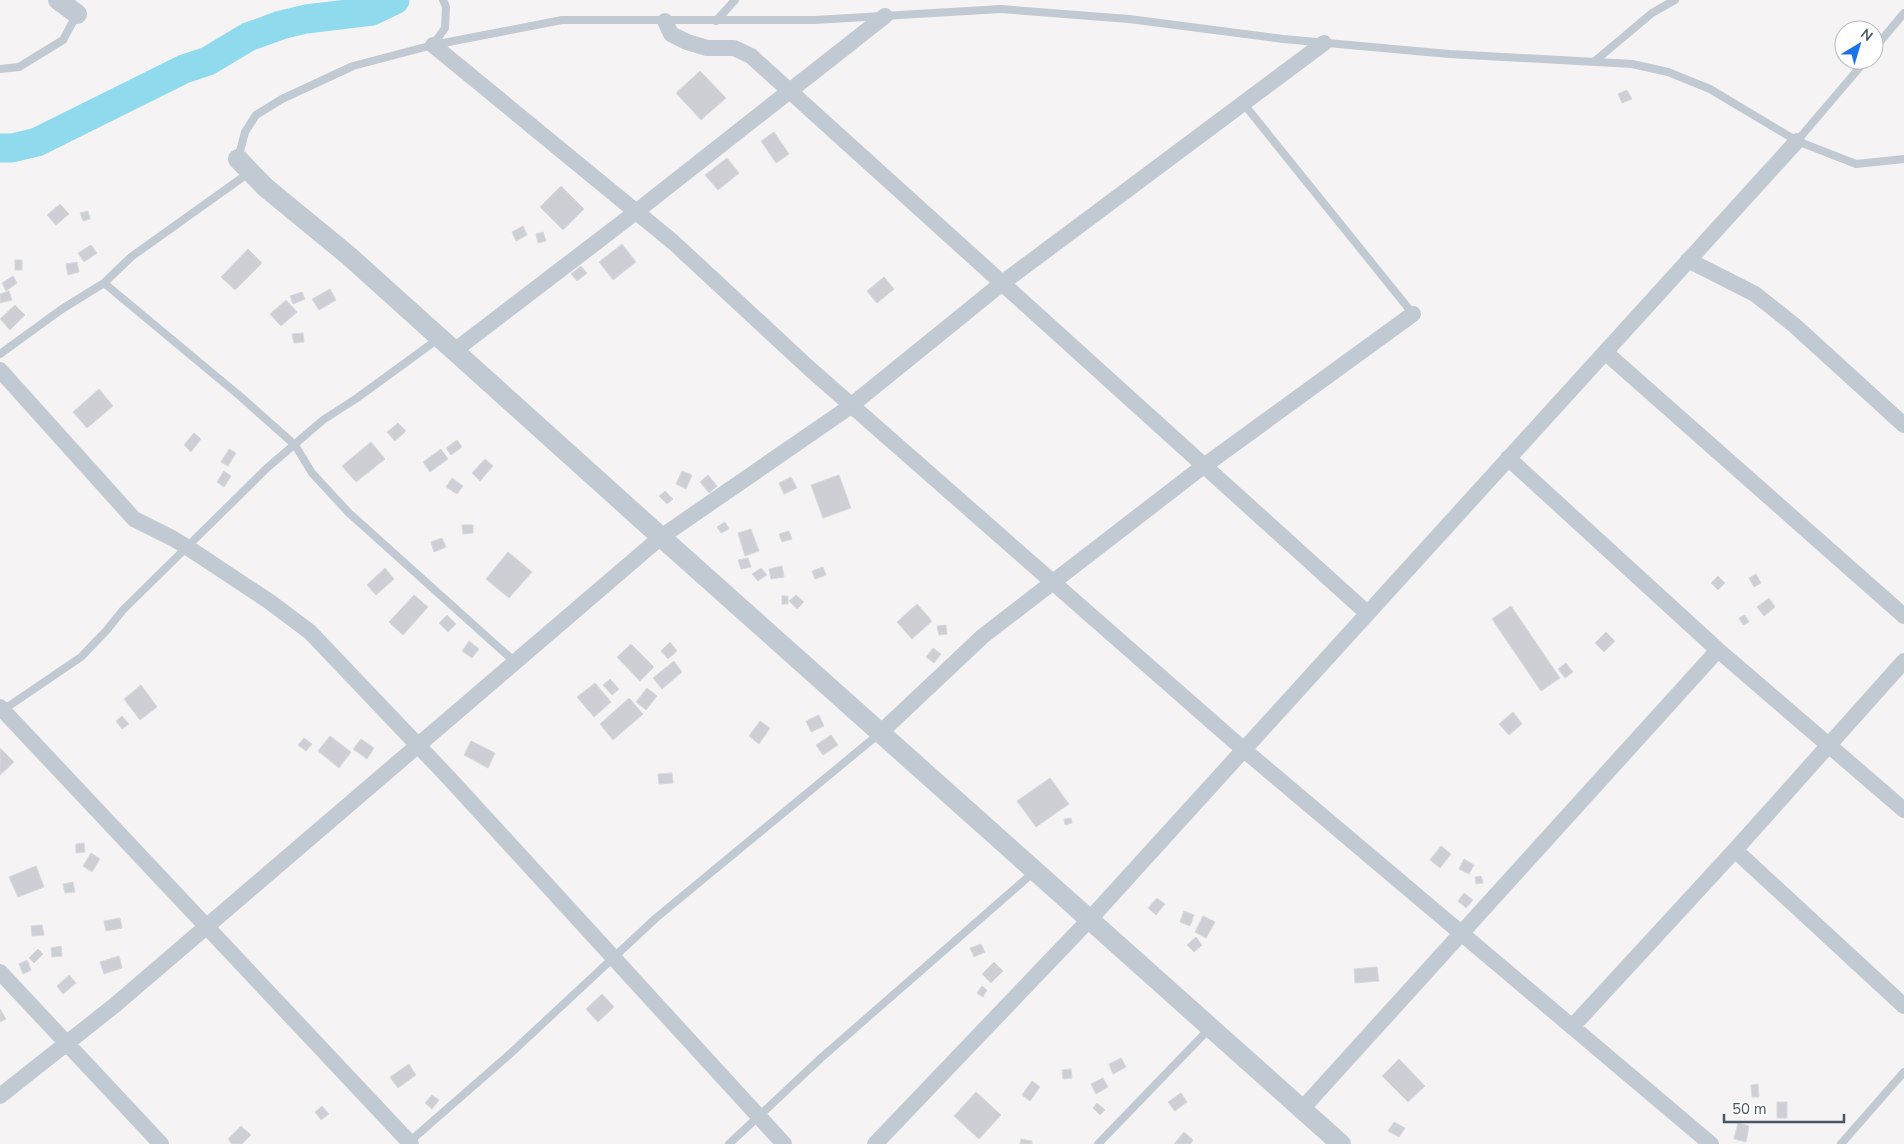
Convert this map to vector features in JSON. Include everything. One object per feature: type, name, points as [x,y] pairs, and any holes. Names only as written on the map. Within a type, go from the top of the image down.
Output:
[{"type":"street","points":[[58,0],[77,14]]},
{"type":"street","points":[[454,351],[636,212],[885,16]]},
{"type":"street","points":[[665,21],[671,34],[687,42],[707,48],[734,48],[751,56],[1367,613]]},
{"type":"street","points":[[0,1096],[115,1005],[661,537],[851,406],[1003,283],[1324,43]]},
{"type":"street","points":[[433,44],[673,242],[851,406],[1243,749],[1711,1144]]},
{"type":"street","points":[[875,1144],[1089,920],[1797,141]]},
{"type":"street","points":[[244,165],[265,187],[349,256],[440,337],[1340,1144]]},
{"type":"street","points":[[1688,260],[1755,294],[1794,325],[1904,425]]},
{"type":"street","points":[[880,733],[983,636],[1204,466],[1413,314]]},
{"type":"street","points":[[1605,352],[1904,616]]},
{"type":"street","points":[[0,370],[134,519],[187,547],[270,602],[310,632],[418,745],[784,1144]]},
{"type":"street","points":[[1508,458],[1718,650],[1904,810]]},
{"type":"street","points":[[1302,1109],[1718,650]]},
{"type":"street","points":[[1572,1027],[1736,850],[1904,661]]},
{"type":"street","points":[[1,710],[409,1143]]},
{"type":"street","points":[[1736,850],[1904,1006]]},
{"type":"street","points":[[0,972],[161,1144]]},
{"type":"lane","points":[[433,44],[445,28],[446,6],[443,0]]},
{"type":"lane","points":[[716,21],[735,0]]},
{"type":"lane","points":[[1595,61],[1652,12],[1675,0]]},
{"type":"lane","points":[[0,354],[62,309],[104,283],[131,257],[244,165],[246,132],[256,115],[282,99],[352,66],[433,44],[562,20],[815,20],[1001,9],[1129,19],[1324,43],[1449,54],[1632,64],[1668,72],[1710,89],[1797,141],[1856,164],[1904,160]]},
{"type":"lane","points":[[1884,37],[1904,13]]},
{"type":"lane","points":[[0,69],[19,67],[63,40],[77,14]]},
{"type":"lane","points":[[1797,141],[1857,70]]},
{"type":"lane","points":[[1243,103],[1413,314]]},
{"type":"lane","points":[[104,283],[241,397],[295,445],[312,474],[349,513],[515,662]]},
{"type":"lane","points":[[1,710],[81,657],[106,632],[122,610],[266,468],[323,420],[357,398],[440,337]]},
{"type":"lane","points":[[409,1143],[512,1053],[656,918],[880,733]]},
{"type":"lane","points":[[729,1144],[820,1058],[1035,872]]},
{"type":"lane","points":[[1098,1144],[1210,1028]]},
{"type":"lane","points":[[1841,1144],[1904,1072]]},
{"type":"building","points":[[700,71],[726,98],[701,120],[676,93]]},
{"type":"building","points":[[1627,90],[1632,99],[1622,103],[1618,94]]},
{"type":"building","points":[[774,132],[789,154],[776,163],[761,141]]},
{"type":"building","points":[[727,158],[739,173],[718,190],[705,175]]},
{"type":"building","points":[[561,186],[584,209],[563,230],[540,207]]},
{"type":"building","points":[[60,204],[69,214],[56,225],[47,215]]},
{"type":"building","points":[[88,211],[90,219],[83,221],[80,213]]},
{"type":"building","points":[[523,226],[527,235],[516,241],[512,232]]},
{"type":"building","points":[[543,232],[546,241],[538,243],[536,234]]},
{"type":"building","points":[[622,244],[636,262],[613,280],[599,262]]},
{"type":"building","points":[[91,245],[97,253],[84,262],[78,253]]},
{"type":"building","points":[[248,249],[262,263],[235,290],[221,277]]},
{"type":"building","points":[[15,260],[22,260],[22,270],[15,270]]},
{"type":"building","points":[[77,262],[79,272],[68,275],[66,264]]},
{"type":"building","points":[[581,266],[587,273],[577,281],[571,274]]},
{"type":"building","points":[[13,276],[17,283],[6,291],[2,283]]},
{"type":"building","points":[[884,277],[894,289],[877,303],[867,291]]},
{"type":"building","points":[[330,289],[336,300],[319,310],[312,299]]},
{"type":"building","points":[[9,291],[12,300],[0,303],[0,294]]},
{"type":"building","points":[[302,292],[305,299],[293,304],[290,296]]},
{"type":"building","points":[[286,300],[297,312],[281,326],[270,314]]},
{"type":"building","points":[[15,305],[25,315],[10,330],[0,319]]},
{"type":"building","points":[[303,333],[304,342],[294,343],[292,334]]},
{"type":"building","points":[[99,389],[113,406],[87,428],[73,412]]},
{"type":"building","points":[[398,423],[406,431],[395,441],[387,432]]},
{"type":"building","points":[[194,433],[201,439],[191,452],[184,445]]},
{"type":"building","points":[[457,440],[462,447],[451,455],[446,448]]},
{"type":"building","points":[[371,442],[385,459],[356,482],[342,466]]},
{"type":"building","points":[[229,449],[236,453],[228,466],[221,462]]},
{"type":"building","points":[[441,449],[448,459],[430,472],[423,462]]},
{"type":"building","points":[[485,459],[493,466],[480,481],[472,473]]},
{"type":"building","points":[[224,471],[231,476],[224,487],[217,482]]},
{"type":"building","points":[[682,471],[692,475],[686,489],[676,484]]},
{"type":"building","points":[[708,475],[717,486],[709,493],[700,482]]},
{"type":"building","points":[[839,475],[851,508],[823,518],[811,485]]},
{"type":"building","points":[[791,477],[797,488],[784,494],[779,483]]},
{"type":"building","points":[[452,478],[463,486],[457,494],[446,487]]},
{"type":"building","points":[[665,491],[673,499],[667,504],[659,496]]},
{"type":"building","points":[[725,522],[729,529],[721,533],[717,527]]},
{"type":"building","points":[[462,525],[473,525],[473,533],[463,534]]},
{"type":"building","points":[[751,529],[759,551],[745,556],[738,533]]},
{"type":"building","points":[[789,531],[792,539],[782,542],[779,534]]},
{"type":"building","points":[[442,538],[446,547],[434,552],[431,542]]},
{"type":"building","points":[[508,552],[532,572],[509,598],[486,579]]},
{"type":"building","points":[[748,558],[751,567],[741,569],[738,560]]},
{"type":"building","points":[[782,566],[784,577],[771,579],[769,569]]},
{"type":"building","points":[[823,567],[826,575],[815,579],[812,571]]},
{"type":"building","points":[[385,568],[394,579],[376,595],[367,585]]},
{"type":"building","points":[[761,568],[767,575],[758,581],[752,574]]},
{"type":"building","points":[[1756,574],[1761,583],[1754,587],[1749,578]]},
{"type":"building","points":[[1718,576],[1725,583],[1718,590],[1711,583]]},
{"type":"building","points":[[414,595],[428,607],[403,635],[389,622]]},
{"type":"building","points":[[796,595],[804,602],[797,609],[789,601]]},
{"type":"building","points":[[782,596],[788,596],[788,604],[782,604]]},
{"type":"building","points":[[1769,598],[1775,607],[1764,616],[1757,607]]},
{"type":"building","points":[[917,604],[932,621],[912,639],[897,622]]},
{"type":"building","points":[[1511,606],[1560,678],[1541,691],[1492,619]]},
{"type":"building","points":[[447,615],[456,624],[448,632],[439,623]]},
{"type":"building","points":[[1745,615],[1749,622],[1743,625],[1739,618]]},
{"type":"building","points":[[946,625],[947,634],[939,635],[937,626]]},
{"type":"building","points":[[1606,632],[1615,641],[1604,652],[1595,643]]},
{"type":"building","points":[[469,641],[479,649],[472,658],[462,651]]},
{"type":"building","points":[[670,642],[677,651],[668,659],[661,651]]},
{"type":"building","points":[[631,644],[654,667],[640,681],[617,657]]},
{"type":"building","points":[[933,648],[941,654],[934,663],[926,657]]},
{"type":"building","points":[[674,661],[682,672],[662,689],[653,678]]},
{"type":"building","points":[[1566,663],[1573,672],[1565,678],[1558,669]]},
{"type":"building","points":[[610,679],[619,689],[612,695],[603,685]]},
{"type":"building","points":[[595,683],[611,702],[594,717],[577,697]]},
{"type":"building","points":[[141,685],[157,707],[140,720],[124,699]]},
{"type":"building","points":[[647,688],[657,696],[646,710],[636,702]]},
{"type":"building","points":[[629,698],[643,714],[613,740],[600,724]]},
{"type":"building","points":[[1513,712],[1522,724],[1509,735],[1499,724]]},
{"type":"building","points":[[819,715],[824,726],[811,732],[806,721]]},
{"type":"building","points":[[122,716],[129,724],[122,729],[116,721]]},
{"type":"building","points":[[760,721],[770,728],[759,744],[749,736]]},
{"type":"building","points":[[831,735],[838,745],[823,755],[816,745]]},
{"type":"building","points":[[330,736],[351,752],[339,768],[318,751]]},
{"type":"building","points":[[304,738],[312,744],[306,751],[298,745]]},
{"type":"building","points":[[361,739],[374,748],[367,759],[353,749]]},
{"type":"building","points":[[471,741],[495,753],[488,768],[464,755]]},
{"type":"building","points":[[0,748],[14,762],[0,775]]},
{"type":"building","points":[[672,773],[673,783],[659,784],[658,774]]},
{"type":"building","points":[[1050,778],[1069,804],[1036,827],[1017,801]]},
{"type":"building","points":[[1071,818],[1072,823],[1065,825],[1064,819]]},
{"type":"building","points":[[84,843],[85,852],[76,853],[76,844]]},
{"type":"building","points":[[1441,846],[1451,854],[1440,868],[1430,860]]},
{"type":"building","points":[[91,853],[100,859],[92,872],[83,866]]},
{"type":"building","points":[[1464,859],[1474,865],[1469,874],[1459,869]]},
{"type":"building","points":[[36,866],[44,887],[18,897],[9,877]]},
{"type":"building","points":[[1481,876],[1483,883],[1476,884],[1475,877]]},
{"type":"building","points":[[73,882],[75,892],[65,893],[63,884]]},
{"type":"building","points":[[1464,893],[1473,900],[1466,908],[1458,901]]},
{"type":"building","points":[[1157,898],[1165,904],[1156,915],[1148,908]]},
{"type":"building","points":[[1184,911],[1194,915],[1190,926],[1180,922]]},
{"type":"building","points":[[1203,916],[1215,922],[1206,938],[1195,932]]},
{"type":"building","points":[[120,918],[122,928],[106,931],[104,921]]},
{"type":"building","points":[[42,925],[44,935],[32,936],[31,926]]},
{"type":"building","points":[[1196,937],[1202,945],[1194,952],[1187,945]]},
{"type":"building","points":[[981,944],[985,952],[974,957],[970,948]]},
{"type":"building","points":[[61,946],[62,956],[52,957],[51,948]]},
{"type":"building","points":[[38,949],[43,954],[34,963],[29,958]]},
{"type":"building","points":[[119,956],[122,968],[104,974],[100,962]]},
{"type":"building","points":[[27,960],[31,970],[23,974],[19,964]]},
{"type":"building","points":[[994,962],[1003,971],[991,983],[982,974]]},
{"type":"building","points":[[1377,967],[1379,981],[1355,983],[1354,969]]},
{"type":"building","points":[[69,975],[76,983],[63,994],[57,986]]},
{"type":"building","points":[[982,986],[987,990],[983,997],[977,993]]},
{"type":"building","points":[[602,994],[614,1007],[598,1022],[586,1009]]},
{"type":"building","points":[[0,1009],[6,1019],[0,1022]]},
{"type":"building","points":[[1121,1058],[1126,1067],[1113,1074],[1109,1064]]},
{"type":"building","points":[[1399,1059],[1425,1086],[1408,1102],[1382,1076]]},
{"type":"building","points":[[409,1064],[416,1075],[398,1088],[390,1077]]},
{"type":"building","points":[[1071,1069],[1072,1078],[1063,1079],[1062,1070]]},
{"type":"building","points":[[1103,1078],[1108,1087],[1096,1094],[1091,1084]]},
{"type":"building","points":[[1032,1081],[1040,1087],[1030,1101],[1022,1095]]},
{"type":"building","points":[[1758,1084],[1759,1097],[1752,1097],[1751,1085]]},
{"type":"building","points":[[976,1092],[1001,1115],[979,1139],[954,1116]]},
{"type":"building","points":[[1181,1093],[1187,1102],[1175,1111],[1168,1102]]},
{"type":"building","points":[[432,1095],[439,1100],[432,1109],[425,1103]]},
{"type":"building","points":[[1777,1102],[1787,1102],[1787,1118],[1777,1118]]},
{"type":"building","points":[[1097,1103],[1105,1110],[1100,1115],[1093,1108]]},
{"type":"building","points":[[322,1106],[329,1114],[321,1120],[315,1112]]},
{"type":"building","points":[[1394,1122],[1405,1128],[1399,1137],[1388,1131]]},
{"type":"building","points":[[1738,1123],[1749,1126],[1746,1142],[1734,1139]]},
{"type":"building","points":[[241,1126],[251,1135],[242,1144],[232,1144],[228,1139]]},
{"type":"building","points":[[1184,1132],[1193,1140],[1190,1144],[1174,1144]]},
{"type":"building","points":[[1021,1139],[1032,1141],[1032,1144],[1020,1144]]},
{"type":"waterway","points":[[0,148],[12,148],[37,142],[184,69],[208,61],[248,37],[281,25],[306,19],[372,11],[395,0]]}]
